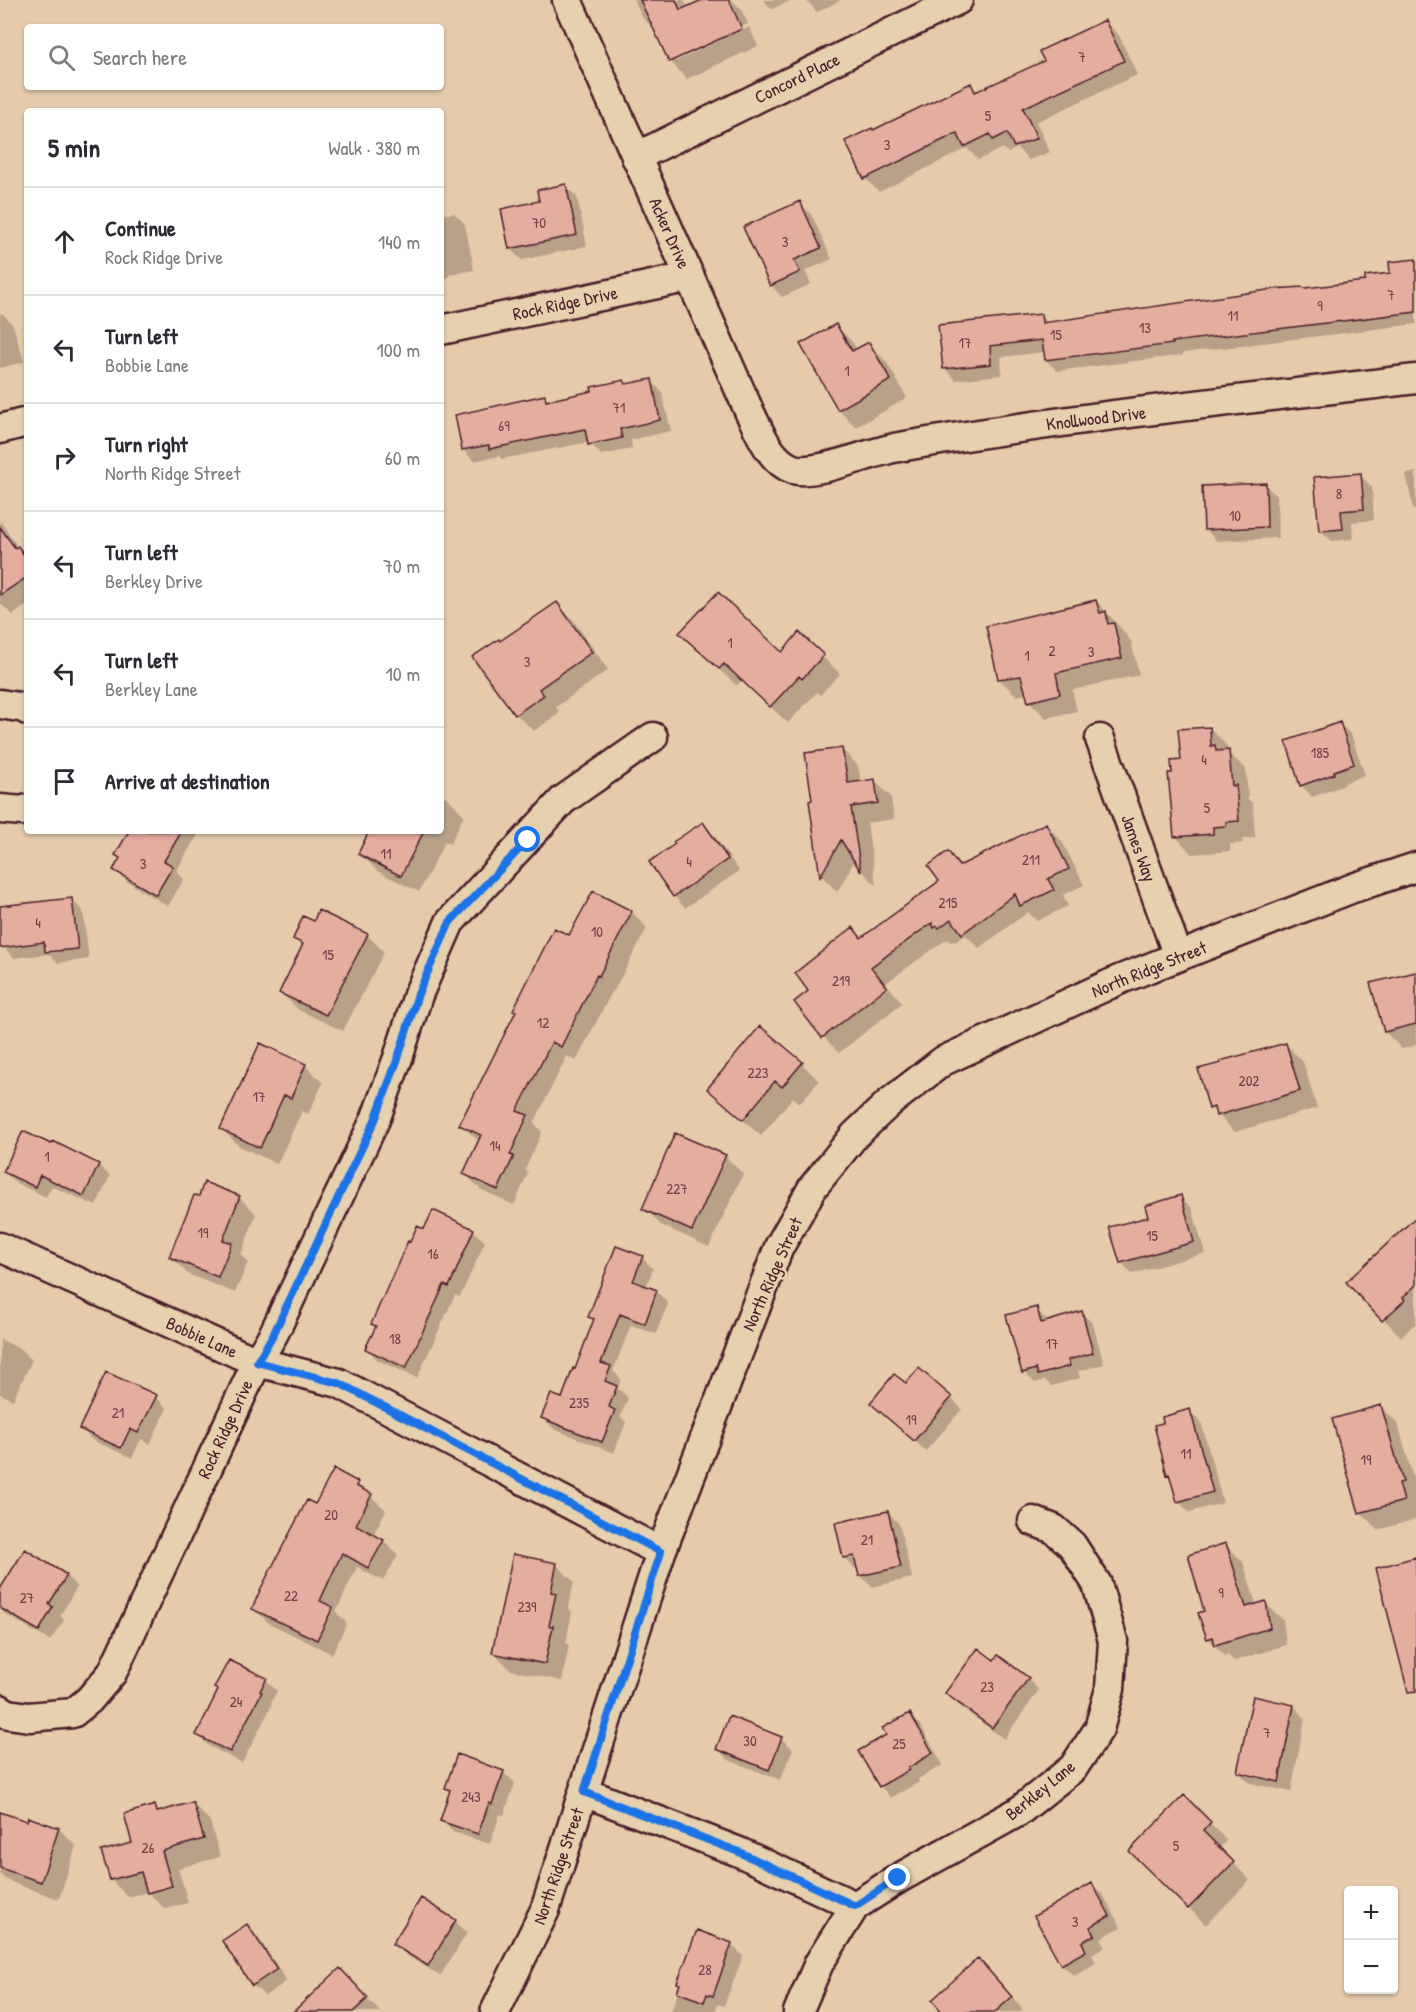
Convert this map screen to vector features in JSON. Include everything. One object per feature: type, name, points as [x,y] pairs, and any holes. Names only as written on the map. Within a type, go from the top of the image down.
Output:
[{"type":"street","name":"Acker Drive","points":[[567,0],[750,413],[771,452],[780,462]]},
{"type":"street","name":"Concord Place","points":[[636,157],[958,0]]},
{"type":"street","name":"Rock Ridge Drive","points":[[444,329],[690,277]]},
{"type":"street","name":"Knollwood Drive","points":[[780,462],[794,469],[814,469],[896,447],[1077,420],[1416,379]]},
{"type":"street","points":[[0,429],[24,423]]},
{"type":"street","points":[[0,704],[15,705],[24,709]]},
{"type":"street","name":"Rock Ridge Drive","points":[[0,1709],[8,1714],[29,1718],[73,1713],[90,1700],[112,1673],[257,1362],[274,1333],[375,1120],[418,994],[450,922],[563,800],[653,737]]},
{"type":"street","name":"James Way","points":[[1100,739],[1178,956]]},
{"type":"street","points":[[0,808],[24,810]]},
{"type":"street","name":"North Ridge Street","points":[[495,2012],[545,1910],[661,1552],[779,1247],[813,1187],[855,1136],[889,1103],[943,1061],[1121,979],[1353,888],[1416,867]]},
{"type":"street","name":"Bobbie Lane","points":[[0,1247],[257,1362],[339,1383],[661,1552]]},
{"type":"street","name":"Berkley Lane","points":[[855,1906],[898,1878],[1018,1812],[1073,1768],[1099,1730],[1110,1689],[1113,1641],[1097,1584],[1072,1545],[1054,1529],[1033,1521]]},
{"type":"street","points":[[584,1792],[739,1852],[855,1906],[819,1963],[798,2012]]},
{"type":"building","points":[[640,0],[676,0],[680,10],[702,0],[729,0],[742,29],[669,62]]},
{"type":"building","points":[[1105,20],[1124,61],[1023,108],[1037,138],[1014,147],[1007,133],[993,140],[990,134],[964,147],[957,133],[864,179],[845,141],[971,83],[975,92],[1044,61],[1039,51]]},
{"type":"building","points":[[566,184],[577,235],[509,249],[501,209],[539,201],[537,190]]},
{"type":"building","points":[[800,201],[821,248],[794,260],[800,272],[770,286],[743,227]]},
{"type":"building","points":[[1416,259],[1416,312],[1045,360],[1042,340],[990,346],[991,364],[943,369],[938,325],[1041,314],[1042,323],[1274,289],[1365,281],[1365,276],[1390,273],[1389,262]]},
{"type":"building","points":[[836,324],[852,351],[869,342],[891,380],[838,410],[800,344]]},
{"type":"building","points":[[652,379],[660,420],[620,429],[622,438],[588,445],[585,429],[489,449],[489,445],[462,450],[455,415],[545,395],[546,401],[592,391],[591,387],[624,380],[626,384]]},
{"type":"building","points":[[1361,473],[1364,509],[1341,511],[1343,529],[1319,531],[1314,477]]},
{"type":"building","points":[[1266,483],[1267,527],[1204,530],[1202,486]]},
{"type":"building","points":[[0,527],[15,548],[18,546],[24,555],[24,579],[0,595]]},
{"type":"building","points":[[718,592],[782,652],[799,632],[824,655],[802,679],[799,676],[770,707],[724,664],[719,669],[679,633]]},
{"type":"building","points":[[1096,600],[1100,613],[1106,611],[1108,624],[1114,623],[1122,658],[1056,673],[1060,694],[1028,702],[1021,676],[998,679],[986,626]]},
{"type":"building","points":[[557,602],[592,652],[539,689],[544,695],[515,715],[472,657]]},
{"type":"building","points":[[1340,722],[1354,764],[1300,786],[1286,741]]},
{"type":"building","points":[[1210,727],[1211,746],[1215,745],[1216,751],[1229,750],[1232,786],[1236,785],[1239,821],[1226,822],[1226,826],[1213,827],[1213,834],[1174,837],[1168,773],[1172,773],[1171,761],[1181,760],[1178,729]]},
{"type":"building","points":[[842,748],[848,783],[875,779],[878,803],[851,807],[861,872],[841,840],[820,877],[805,753]]},
{"type":"building","points":[[703,822],[728,859],[673,897],[649,862]]},
{"type":"building","points":[[1046,823],[1069,869],[1048,879],[1054,890],[1020,906],[1015,894],[962,934],[951,919],[939,928],[937,926],[934,928],[932,923],[871,967],[887,987],[822,1038],[794,1002],[808,991],[795,973],[853,927],[861,938],[939,881],[928,866],[948,851],[959,866]]},
{"type":"building","points":[[127,834],[180,834],[164,861],[173,866],[156,895],[113,870],[120,858],[115,855]]},
{"type":"building","points":[[368,834],[422,834],[401,876],[358,854]]},
{"type":"building","points":[[593,891],[632,911],[561,1047],[552,1042],[517,1111],[528,1115],[510,1155],[514,1156],[498,1190],[463,1174],[481,1135],[459,1125],[516,1011],[513,1010],[554,928],[569,935]]},
{"type":"building","points":[[72,898],[78,949],[45,952],[44,942],[0,948],[0,906]]},
{"type":"building","points":[[318,910],[368,934],[326,1015],[279,993],[303,944],[293,939],[303,916],[314,921]]},
{"type":"building","points":[[1416,972],[1416,1024],[1384,1032],[1370,983]]},
{"type":"building","points":[[760,1026],[803,1062],[782,1087],[775,1081],[743,1120],[707,1089]]},
{"type":"building","points":[[260,1043],[306,1064],[291,1098],[284,1095],[260,1148],[220,1129]]},
{"type":"building","points":[[1286,1043],[1300,1091],[1216,1116],[1214,1107],[1209,1109],[1198,1069]]},
{"type":"building","points":[[23,1131],[51,1144],[53,1141],[99,1164],[84,1196],[40,1175],[35,1187],[3,1172]]},
{"type":"building","points":[[675,1133],[726,1155],[692,1231],[642,1209]]},
{"type":"building","points":[[204,1182],[240,1196],[223,1240],[232,1243],[218,1277],[169,1257],[194,1195],[199,1196]]},
{"type":"building","points":[[1181,1195],[1194,1242],[1120,1263],[1109,1227],[1148,1217],[1145,1206]]},
{"type":"building","points":[[433,1210],[474,1229],[449,1287],[444,1285],[406,1368],[365,1349],[376,1326],[371,1324],[408,1241],[410,1242],[417,1226],[424,1229]]},
{"type":"building","points":[[1416,1217],[1416,1285],[1403,1297],[1405,1300],[1382,1321],[1346,1282]]},
{"type":"building","points":[[616,1246],[643,1256],[633,1281],[657,1290],[645,1324],[620,1314],[601,1363],[611,1366],[605,1381],[617,1386],[609,1407],[615,1410],[602,1442],[541,1418],[551,1394],[562,1398],[573,1368],[575,1369],[594,1319],[588,1317]]},
{"type":"building","points":[[1037,1307],[1041,1323],[1082,1311],[1093,1353],[1068,1360],[1070,1366],[1038,1375],[1036,1369],[1022,1373],[1006,1315]]},
{"type":"building","points":[[919,1368],[952,1397],[914,1441],[870,1403],[894,1374],[906,1383]]},
{"type":"building","points":[[106,1372],[157,1395],[138,1433],[130,1429],[121,1448],[79,1429]]},
{"type":"building","points":[[1381,1405],[1403,1482],[1399,1483],[1404,1501],[1359,1513],[1332,1419]]},
{"type":"building","points":[[1190,1409],[1213,1492],[1177,1502],[1169,1474],[1167,1475],[1154,1425],[1163,1423],[1162,1417]]},
{"type":"building","points":[[334,1469],[358,1482],[356,1486],[372,1494],[356,1525],[384,1540],[368,1568],[342,1553],[320,1601],[333,1607],[317,1640],[252,1609],[307,1500],[315,1504]]},
{"type":"building","points":[[888,1511],[901,1567],[859,1576],[854,1556],[843,1558],[835,1523]]},
{"type":"building","points":[[1226,1543],[1246,1607],[1266,1601],[1270,1628],[1215,1645],[1213,1637],[1207,1639],[1198,1613],[1204,1611],[1188,1555]]},
{"type":"building","points":[[25,1549],[67,1575],[49,1604],[53,1607],[39,1631],[0,1608],[0,1589]]},
{"type":"building","points":[[513,1554],[557,1563],[551,1592],[556,1593],[549,1626],[553,1626],[545,1664],[492,1653]]},
{"type":"building","points":[[1416,1557],[1416,1691],[1408,1692],[1376,1568]]},
{"type":"building","points":[[978,1648],[994,1660],[998,1655],[1029,1678],[992,1728],[945,1693]]},
{"type":"building","points":[[229,1660],[267,1678],[230,1752],[196,1735],[218,1690],[214,1688]]},
{"type":"building","points":[[1253,1696],[1294,1705],[1279,1782],[1237,1772]]},
{"type":"building","points":[[910,1713],[933,1753],[879,1787],[858,1751],[886,1735],[882,1728]]},
{"type":"building","points":[[729,1716],[782,1737],[769,1770],[716,1749]]},
{"type":"building","points":[[457,1754],[504,1771],[478,1834],[440,1821],[450,1790],[445,1788]]},
{"type":"building","points":[[1184,1795],[1211,1822],[1203,1831],[1234,1862],[1188,1909],[1129,1851]]},
{"type":"building","points":[[193,1802],[204,1839],[162,1851],[172,1886],[147,1893],[141,1872],[110,1880],[101,1851],[132,1843],[124,1814],[155,1805],[157,1812]]},
{"type":"building","points":[[0,1812],[27,1821],[28,1817],[59,1828],[41,1882],[0,1868]]},
{"type":"building","points":[[1092,1883],[1110,1916],[1090,1927],[1095,1935],[1082,1942],[1086,1951],[1061,1965],[1034,1916]]},
{"type":"building","points":[[421,1898],[456,1920],[428,1966],[392,1944]]},
{"type":"building","points":[[247,1924],[277,1969],[252,1986],[222,1941]]},
{"type":"building","points":[[697,1930],[732,1943],[713,1996],[707,1994],[704,2002],[677,1992],[680,1984],[677,1983]]},
{"type":"building","points":[[978,1958],[1012,1997],[995,2012],[942,2012],[932,2000]]},
{"type":"building","points":[[340,1968],[368,1998],[353,2012],[293,2012]]},
{"type":"route","points":[[528,840],[450,922],[418,994],[375,1120],[274,1333],[257,1362],[339,1383],[661,1552],[584,1792],[739,1852],[855,1906],[898,1878]]}]
